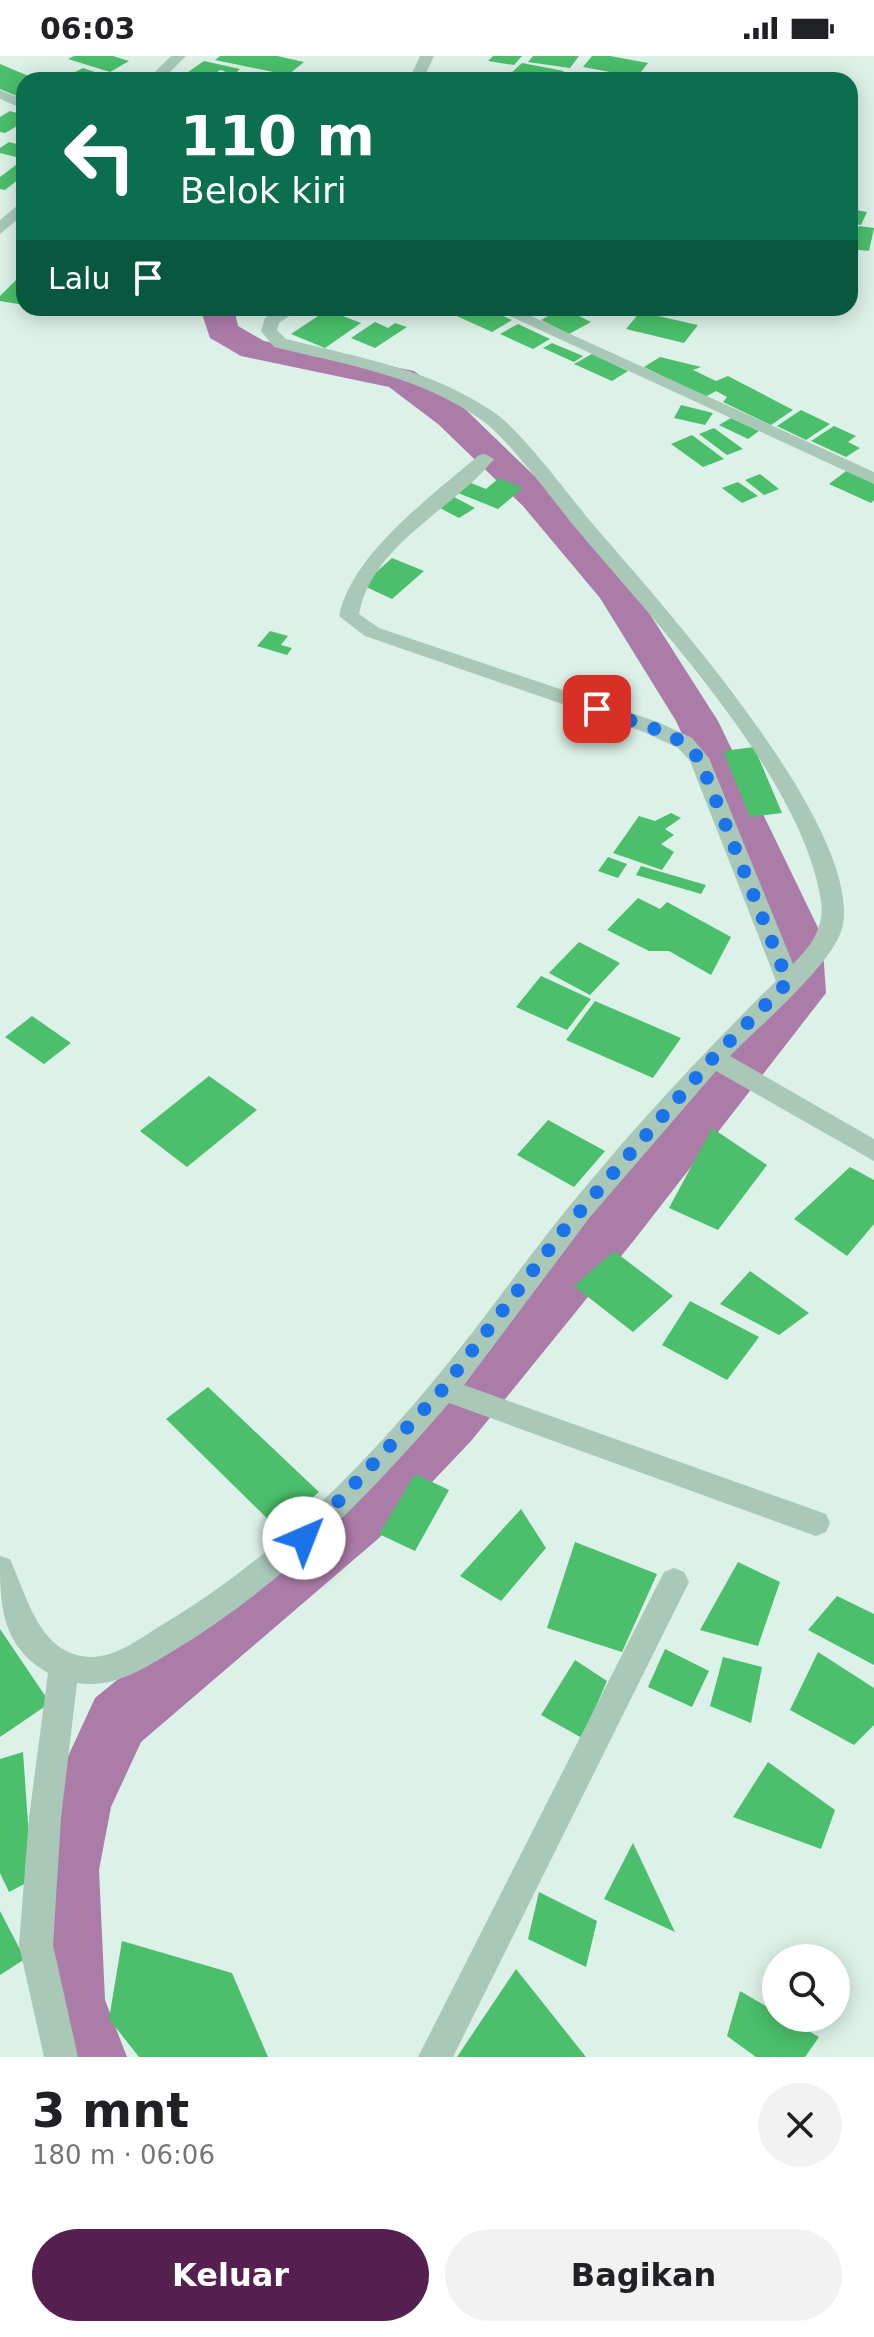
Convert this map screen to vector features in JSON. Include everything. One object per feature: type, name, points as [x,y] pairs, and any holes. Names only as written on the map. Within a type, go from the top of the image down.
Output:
[{"type":"street","points":[[162,72],[179,56]]},
{"type":"street","points":[[0,229],[16,213]]},
{"type":"street","points":[[0,1569],[34,1645],[64,1665],[89,1671],[128,1663],[225,1603],[304,1538],[450,1392],[563,1231],[824,944],[831,927],[833,904],[808,831],[773,763],[695,657],[500,428],[476,407],[430,381],[280,343],[271,335],[271,321],[279,316]]},
{"type":"street","points":[[517,316],[874,479]]},
{"type":"street","points":[[500,428],[452,483],[485,459],[380,556],[354,594],[349,607],[351,619],[372,632],[651,727],[685,743],[699,758],[798,972]]},
{"type":"street","points":[[718,1062],[874,1151]]},
{"type":"street","points":[[450,1392],[816,1523]]},
{"type":"street","points":[[435,2057],[674,1582]]},
{"type":"street","points":[[61,2057],[47,2007],[36,1945],[44,1833],[64,1665]]},
{"type":"building","points":[[74,56],[113,56],[129,61],[110,72],[68,59]]},
{"type":"building","points":[[220,56],[277,56],[304,62],[292,72],[273,72],[215,60]]},
{"type":"building","points":[[493,56],[522,56],[514,65],[488,61]]},
{"type":"building","points":[[533,56],[579,56],[570,68],[528,62]]},
{"type":"building","points":[[592,56],[648,63],[641,72],[610,72],[583,67]]},
{"type":"building","points":[[204,61],[240,69],[237,72],[188,72]]},
{"type":"building","points":[[522,63],[564,71],[563,72],[512,72]]},
{"type":"building","points":[[0,64],[19,72],[16,72],[16,96],[0,89]]},
{"type":"building","points":[[10,111],[16,113],[16,127],[5,133],[0,132],[0,117]]},
{"type":"building","points":[[9,142],[16,144],[16,157],[0,153],[0,148]]},
{"type":"building","points":[[16,165],[16,181],[5,190],[0,189],[0,177]]},
{"type":"building","points":[[858,210],[867,212],[861,225],[858,224]]},
{"type":"building","points":[[859,226],[874,228],[869,251],[858,250]]},
{"type":"building","points":[[16,280],[16,304],[0,301],[0,296]]},
{"type":"building","points":[[318,316],[343,316],[361,323],[325,348],[291,334]]},
{"type":"building","points":[[457,316],[503,316],[512,320],[492,332]]},
{"type":"building","points":[[548,316],[579,316],[591,322],[569,334],[541,320]]},
{"type":"building","points":[[637,316],[658,316],[698,325],[684,343],[626,329]]},
{"type":"building","points":[[375,322],[388,328],[395,323],[407,327],[375,348],[351,338]]},
{"type":"building","points":[[518,324],[550,339],[533,349],[500,334]]},
{"type":"building","points":[[552,343],[583,356],[574,362],[543,348]]},
{"type":"building","points":[[592,354],[628,371],[612,381],[574,364]]},
{"type":"building","points":[[660,357],[701,367],[693,370],[716,381],[728,376],[793,410],[771,425],[723,402],[727,397],[716,391],[705,397],[644,367]]},
{"type":"building","points":[[681,405],[713,413],[705,425],[674,418]]},
{"type":"building","points":[[801,410],[830,424],[806,440],[777,426]]},
{"type":"building","points":[[731,418],[759,431],[748,439],[719,425]]},
{"type":"building","points":[[834,426],[856,436],[848,442],[860,448],[846,457],[811,441]]},
{"type":"building","points":[[714,428],[743,449],[727,455],[699,434]]},
{"type":"building","points":[[692,435],[724,459],[703,467],[671,444]]},
{"type":"building","points":[[846,471],[874,483],[874,500],[871,503],[829,484]]},
{"type":"building","points":[[760,474],[779,489],[764,495],[745,480]]},
{"type":"building","points":[[499,478],[523,488],[498,509],[458,493],[471,483],[486,489]]},
{"type":"building","points":[[738,482],[758,496],[742,503],[722,488]]},
{"type":"building","points":[[454,497],[475,508],[459,518],[438,507]]},
{"type":"building","points":[[392,558],[424,571],[392,599],[362,585]]},
{"type":"building","points":[[270,631],[288,636],[281,645],[292,648],[287,655],[257,646]]},
{"type":"building","points":[[754,747],[782,813],[750,817],[723,751]]},
{"type":"building","points":[[671,813],[681,818],[665,829],[674,835],[661,844],[674,852],[662,870],[613,853],[639,816],[655,821]]},
{"type":"building","points":[[608,857],[627,864],[618,878],[598,871]]},
{"type":"building","points":[[641,866],[706,885],[701,894],[636,875]]},
{"type":"building","points":[[638,898],[660,909],[667,902],[731,937],[711,975],[669,951],[649,951],[607,930]]},
{"type":"building","points":[[579,942],[620,963],[590,995],[549,973]]},
{"type":"building","points":[[541,976],[591,999],[567,1030],[516,1007]]},
{"type":"building","points":[[595,1001],[681,1038],[653,1078],[566,1040]]},
{"type":"building","points":[[32,1016],[71,1043],[44,1064],[5,1037]]},
{"type":"building","points":[[209,1076],[257,1110],[187,1167],[140,1131]]},
{"type":"building","points":[[548,1120],[605,1151],[574,1187],[517,1155]]},
{"type":"building","points":[[712,1128],[767,1165],[718,1230],[669,1208]]},
{"type":"building","points":[[850,1167],[874,1180],[874,1224],[847,1256],[794,1219]]},
{"type":"building","points":[[614,1251],[673,1296],[633,1332],[574,1286]]},
{"type":"building","points":[[750,1271],[809,1313],[779,1335],[720,1304]]},
{"type":"building","points":[[690,1301],[759,1337],[727,1380],[662,1345]]},
{"type":"building","points":[[208,1387],[319,1492],[277,1528],[166,1419]]},
{"type":"building","points":[[415,1474],[449,1490],[415,1551],[379,1534]]},
{"type":"building","points":[[521,1509],[546,1548],[501,1601],[460,1576]]},
{"type":"building","points":[[575,1542],[657,1574],[622,1652],[547,1628]]},
{"type":"building","points":[[738,1562],[780,1582],[758,1646],[700,1630]]},
{"type":"building","points":[[837,1596],[874,1614],[874,1665],[808,1630]]},
{"type":"building","points":[[0,1629],[50,1703],[0,1737]]},
{"type":"building","points":[[665,1649],[709,1671],[692,1707],[648,1687]]},
{"type":"building","points":[[818,1652],[874,1688],[874,1725],[854,1745],[790,1710]]},
{"type":"building","points":[[723,1657],[762,1667],[751,1723],[710,1706]]},
{"type":"building","points":[[575,1660],[607,1681],[582,1738],[541,1715]]},
{"type":"building","points":[[23,1752],[32,1880],[9,1892],[0,1873],[0,1759]]},
{"type":"building","points":[[768,1762],[835,1810],[821,1849],[733,1817]]},
{"type":"building","points":[[633,1843],[675,1932],[604,1899]]},
{"type":"building","points":[[539,1892],[597,1921],[586,1967],[528,1939]]},
{"type":"building","points":[[0,1911],[25,1959],[0,1975]]},
{"type":"building","points":[[122,1941],[232,1973],[268,2057],[139,2057],[109,2019]]},
{"type":"building","points":[[516,1969],[586,2057],[457,2057]]},
{"type":"building","points":[[740,1991],[762,2004],[762,2032],[810,2032],[819,2037],[805,2057],[756,2057],[727,2036]]},
{"type":"waterway","points":[[91,2057],[70,2000],[65,1870],[79,1804],[118,1720],[171,1679],[358,1519],[451,1423],[616,1224],[761,1038],[802,993],[798,936],[697,721],[616,592],[536,498],[451,416],[401,379],[253,349],[222,331],[219,316]]},
{"type":"route","points":[[304,1538],[443,1389],[563,1231],[713,1058],[788,982],[714,793],[693,749],[672,735],[597,709]]}]
